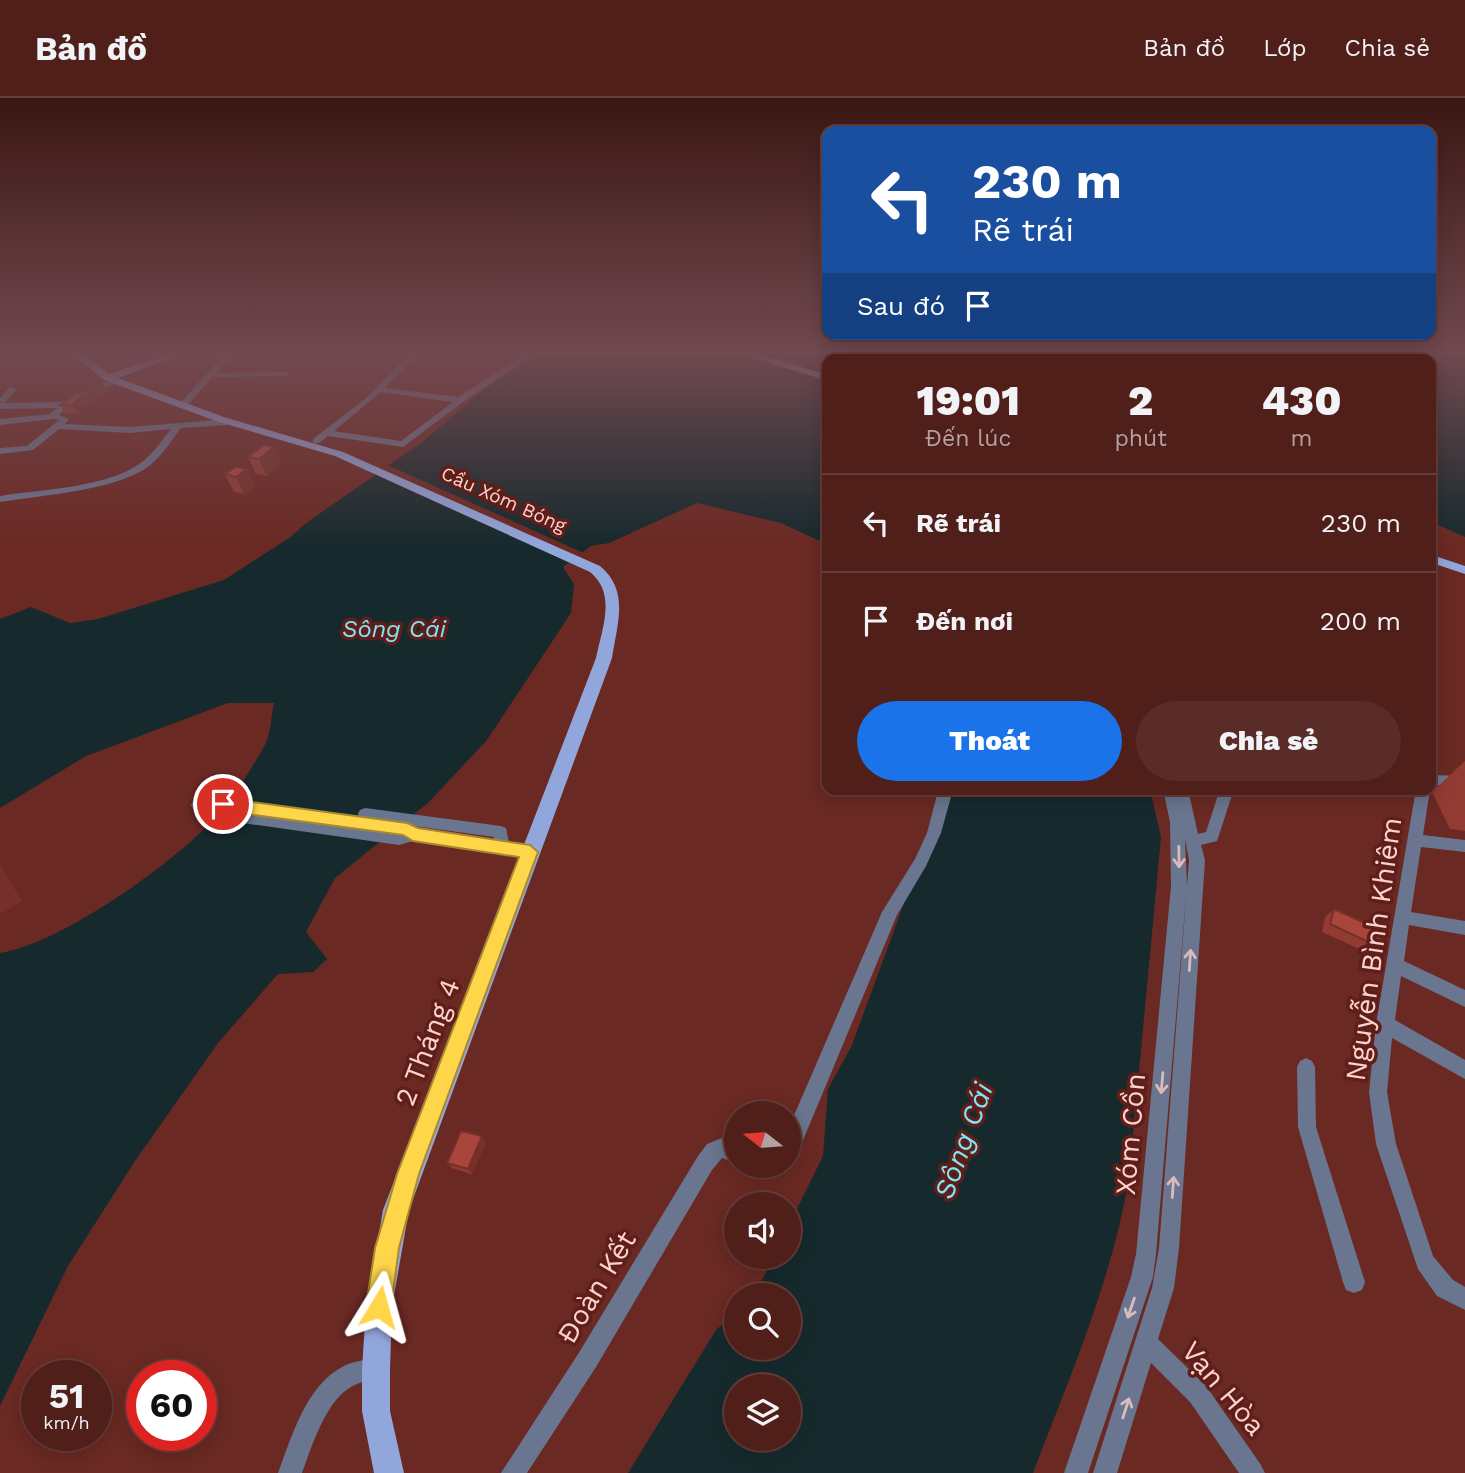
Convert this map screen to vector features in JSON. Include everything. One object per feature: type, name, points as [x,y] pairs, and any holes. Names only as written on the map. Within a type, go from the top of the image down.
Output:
[{"type":"main road","points":[[217,416],[342,452]]},
{"type":"main road","points":[[223,419],[316,441],[342,452]]},
{"type":"main road","name":"Cầu Xóm Bóng","points":[[342,452],[595,569],[608,582],[620,604]]},
{"type":"main road","points":[[1436,555],[1465,564]]},
{"type":"main road","points":[[1436,560],[1465,570]]},
{"type":"main road","name":"2 Tháng 4","points":[[389,1473],[376,1411],[376,1370],[379,1307],[396,1210],[607,646],[614,641],[620,604]]},
{"type":"street","points":[[0,422],[52,416]]},
{"type":"street","points":[[0,451],[30,447],[65,419],[54,416]]},
{"type":"street","points":[[0,499],[86,484],[135,470],[198,416]]},
{"type":"street","points":[[316,441],[348,416]]},
{"type":"street","points":[[326,433],[403,444],[439,416]]},
{"type":"street","points":[[57,426],[113,430],[182,427],[223,419]]},
{"type":"street","points":[[1436,780],[1465,781]]},
{"type":"street","points":[[802,1119],[890,912],[921,862],[934,833],[941,795]]},
{"type":"street","name":"Xóm Cồn","points":[[1076,1473],[1142,1277],[1152,1206],[1179,886],[1177,822],[1171,795]]},
{"type":"street","name":"Xóm Cồn","points":[[1105,1473],[1163,1288],[1169,1248],[1197,860],[1182,795]]},
{"type":"street","points":[[1194,841],[1212,836],[1225,795]]},
{"type":"street","name":"Nguyễn Bình Khiêm","points":[[1422,795],[1385,1024],[1378,1092],[1393,1170],[1425,1262],[1445,1288],[1465,1298]]},
{"type":"street","points":[[502,847],[501,832],[233,797],[198,805],[399,839],[413,835],[530,852]]},
{"type":"street","points":[[1415,841],[1465,846]]},
{"type":"street","points":[[1403,917],[1465,928]]},
{"type":"street","points":[[1394,964],[1465,999]]},
{"type":"street","points":[[1385,1024],[1465,1069]]},
{"type":"street","points":[[1306,1067],[1307,1127],[1354,1282]]},
{"type":"street","name":"Đoàn Kết","points":[[513,1473],[588,1359],[705,1163],[714,1151],[724,1149]]},
{"type":"street","points":[[1142,1277],[1163,1288]]},
{"type":"street","name":"Vạn Hòa","points":[[1146,1343],[1198,1394],[1253,1473]]},
{"type":"street","points":[[290,1473],[315,1413],[325,1398],[351,1374],[376,1370]]},
{"type":"water","name":"Sông Cái","points":[[453,416],[822,416],[822,542],[781,523],[697,503],[609,543],[591,546],[563,567],[574,584],[571,613],[487,740],[429,802],[335,878],[306,932],[327,959],[313,972],[278,974],[218,1043],[135,1161],[68,1266],[0,1406],[0,953],[25,947],[83,919],[143,879],[194,838],[227,804],[260,754],[269,735],[274,703],[228,703],[86,756],[0,808],[0,619],[31,607],[70,623],[98,619],[224,580],[289,538],[309,521],[421,443]]},
{"type":"water","name":"Sông Cái","points":[[1436,416],[1465,416],[1465,537],[1436,524]]},
{"type":"water","name":"Sông Cái","points":[[949,795],[1151,795],[1161,837],[1129,1178],[1122,1216],[1101,1291],[1033,1473],[628,1473],[716,1330],[724,1323],[724,1360],[801,1360],[801,1283],[760,1283],[768,1269],[801,1269],[801,1201],[823,1156],[828,1089],[852,1045],[904,903]]},
{"type":"pier","points":[[385,464],[586,554],[573,564],[372,473]]},
{"type":"building","points":[[264,445],[274,447],[259,459],[248,457]]},
{"type":"building","points":[[236,467],[247,469],[236,477],[225,474]]},
{"type":"building","points":[[1334,909],[1383,931],[1379,947],[1330,924]]},
{"type":"building","points":[[461,1131],[482,1136],[468,1169],[447,1163]]},
{"type":"route","points":[[223,804],[407,829],[413,835],[530,852],[396,1210],[387,1248],[379,1307]]}]
